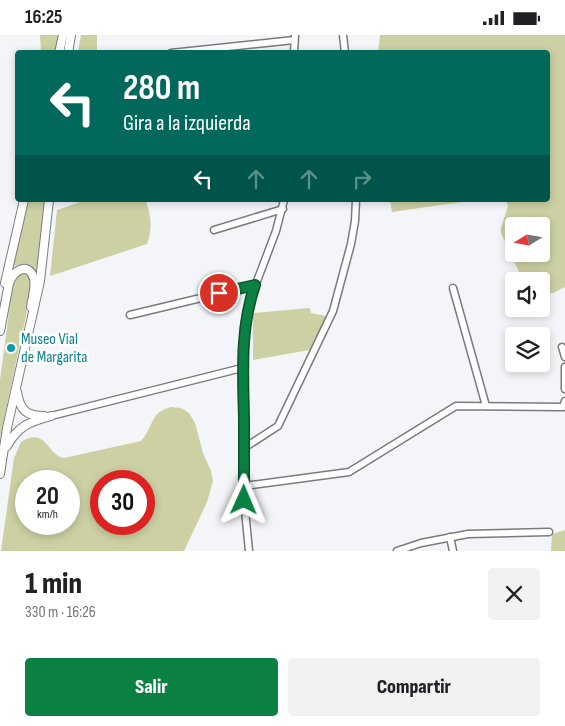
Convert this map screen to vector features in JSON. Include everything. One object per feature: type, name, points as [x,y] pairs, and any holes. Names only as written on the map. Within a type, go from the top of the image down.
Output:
[{"type":"main road","points":[[60,50],[63,35]]},
{"type":"main road","points":[[68,50],[71,35]]},
{"type":"main road","points":[[0,326],[4,292],[24,202]]},
{"type":"main road","points":[[0,474],[40,281],[50,202]]},
{"type":"main road","points":[[0,331],[12,276],[18,270],[26,269],[32,275],[34,285],[21,368]]},
{"type":"main road","points":[[17,387],[20,406],[23,410],[34,415],[51,416]]},
{"type":"main road","points":[[3,453],[14,434],[20,428],[51,416]]},
{"type":"street","points":[[343,35],[345,50]]},
{"type":"street","points":[[196,50],[295,38]]},
{"type":"street","points":[[249,551],[244,500],[242,367],[245,322],[255,285],[283,209],[284,202]]},
{"type":"street","points":[[244,448],[278,426],[330,317],[351,244],[356,202]]},
{"type":"street","points":[[214,230],[283,209]]},
{"type":"street","points":[[130,315],[255,285]]},
{"type":"street","points":[[453,288],[486,406]]},
{"type":"street","points":[[562,347],[565,357]]},
{"type":"street","points":[[51,416],[242,367]]},
{"type":"street","points":[[565,367],[565,389]]},
{"type":"street","points":[[244,486],[349,472],[456,406],[563,407],[565,401]]},
{"type":"street","points":[[397,551],[421,543],[468,534],[549,532]]},
{"type":"street","points":[[450,537],[453,551]]},
{"type":"green space","points":[[40,35],[59,35],[56,50],[41,50]]},
{"type":"green space","points":[[81,35],[97,35],[97,50],[78,50]]},
{"type":"green space","points":[[380,35],[565,35],[565,287],[550,293],[550,272],[519,272],[515,263],[550,263],[550,217],[505,217],[505,242],[501,228],[508,206],[507,202],[550,202],[550,50],[378,50]]},
{"type":"green space","points":[[28,202],[46,202],[37,272],[24,265],[13,266]]},
{"type":"green space","points":[[80,202],[146,202],[150,222],[147,244],[50,276],[57,210]]},
{"type":"green space","points":[[390,202],[461,202],[392,212]]},
{"type":"green space","name":"Museo Vial de Margarita","points":[[18,273],[26,273],[31,276],[32,288],[0,437],[0,380],[13,282]]},
{"type":"green space","points":[[310,308],[311,313],[326,316],[310,350],[253,360],[253,313]]},
{"type":"green space","points":[[171,407],[181,408],[189,413],[195,423],[213,481],[207,502],[184,551],[1,551],[14,458],[21,442],[36,437],[46,443],[58,456],[64,458],[141,441],[159,413]]},
{"type":"green space","points":[[565,530],[565,551],[551,551],[552,534]]},
{"type":"place","name":"Museo Vial de Margarita","points":[[11,348]]},
{"type":"route","points":[[219,293],[255,285],[245,322],[242,367],[244,500]]}]
